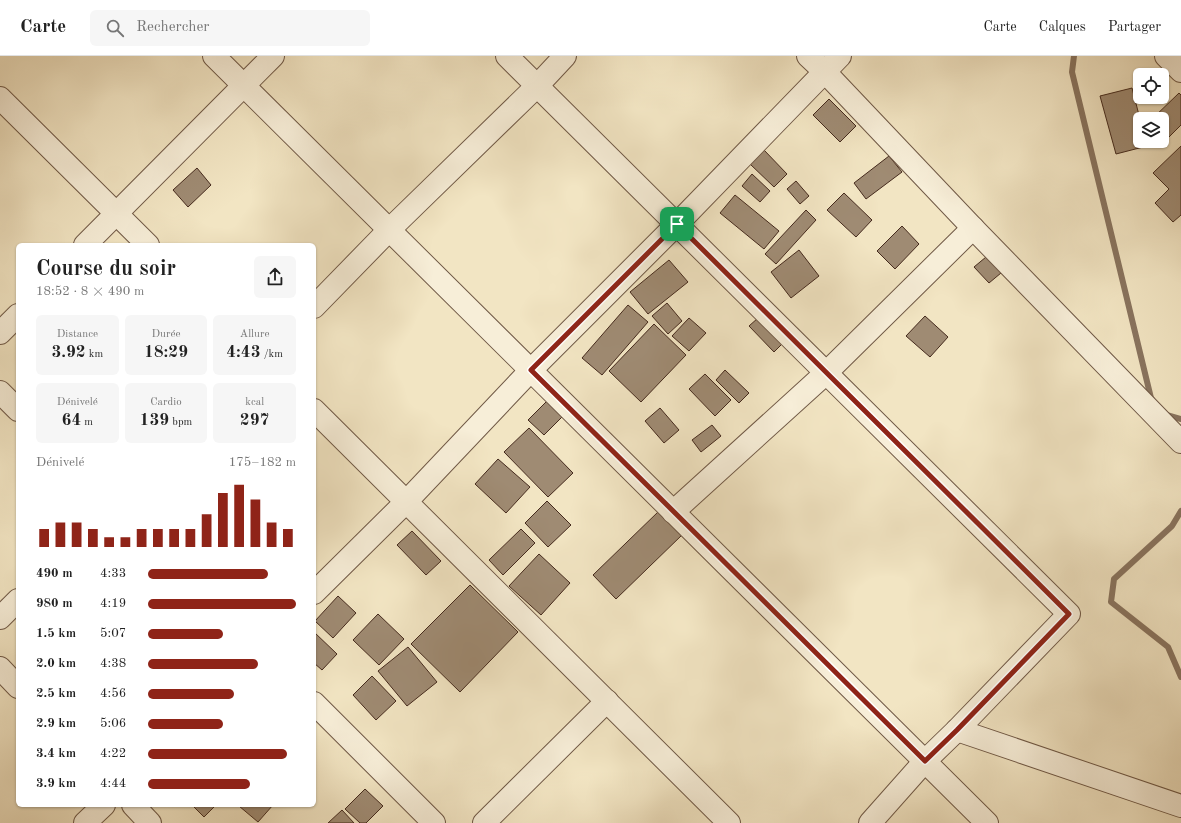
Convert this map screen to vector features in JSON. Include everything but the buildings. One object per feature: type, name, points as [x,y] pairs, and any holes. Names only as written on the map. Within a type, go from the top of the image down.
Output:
[{"type":"street","points":[[214,56],[987,823]]},
{"type":"street","points":[[87,243],[273,56]]},
{"type":"street","points":[[507,56],[1069,614],[925,761],[870,823]]},
{"type":"street","points":[[316,305],[537,86],[565,56]]},
{"type":"street","points":[[808,56],[825,72],[972,228],[1181,442]]},
{"type":"street","points":[[316,592],[406,502],[531,370],[677,224],[840,56]]},
{"type":"street","points":[[1166,56],[1181,71]]},
{"type":"street","points":[[0,98],[146,243]]},
{"type":"street","points":[[673,512],[826,373],[972,228]]},
{"type":"street","points":[[0,334],[16,317]]},
{"type":"street","points":[[0,392],[16,408]]},
{"type":"street","points":[[316,412],[729,823]]},
{"type":"street","points":[[0,618],[16,602]]},
{"type":"street","points":[[0,668],[16,684]]},
{"type":"street","points":[[484,823],[607,701]]},
{"type":"street","points":[[316,706],[434,823]]},
{"type":"street","points":[[957,730],[1181,806]]},
{"type":"street","points":[[85,823],[102,807]]},
{"type":"street","points":[[134,807],[150,823]]},
{"type":"waterway","points":[[1074,56],[1072,72],[1151,398],[1153,401]]},
{"type":"waterway","points":[[1163,414],[1181,419]]},
{"type":"waterway","points":[[1181,511],[1172,526],[1114,579],[1111,602],[1168,647],[1181,677]]},
{"type":"route","points":[[677,224],[1069,614],[925,761],[531,370],[677,224]]}]
